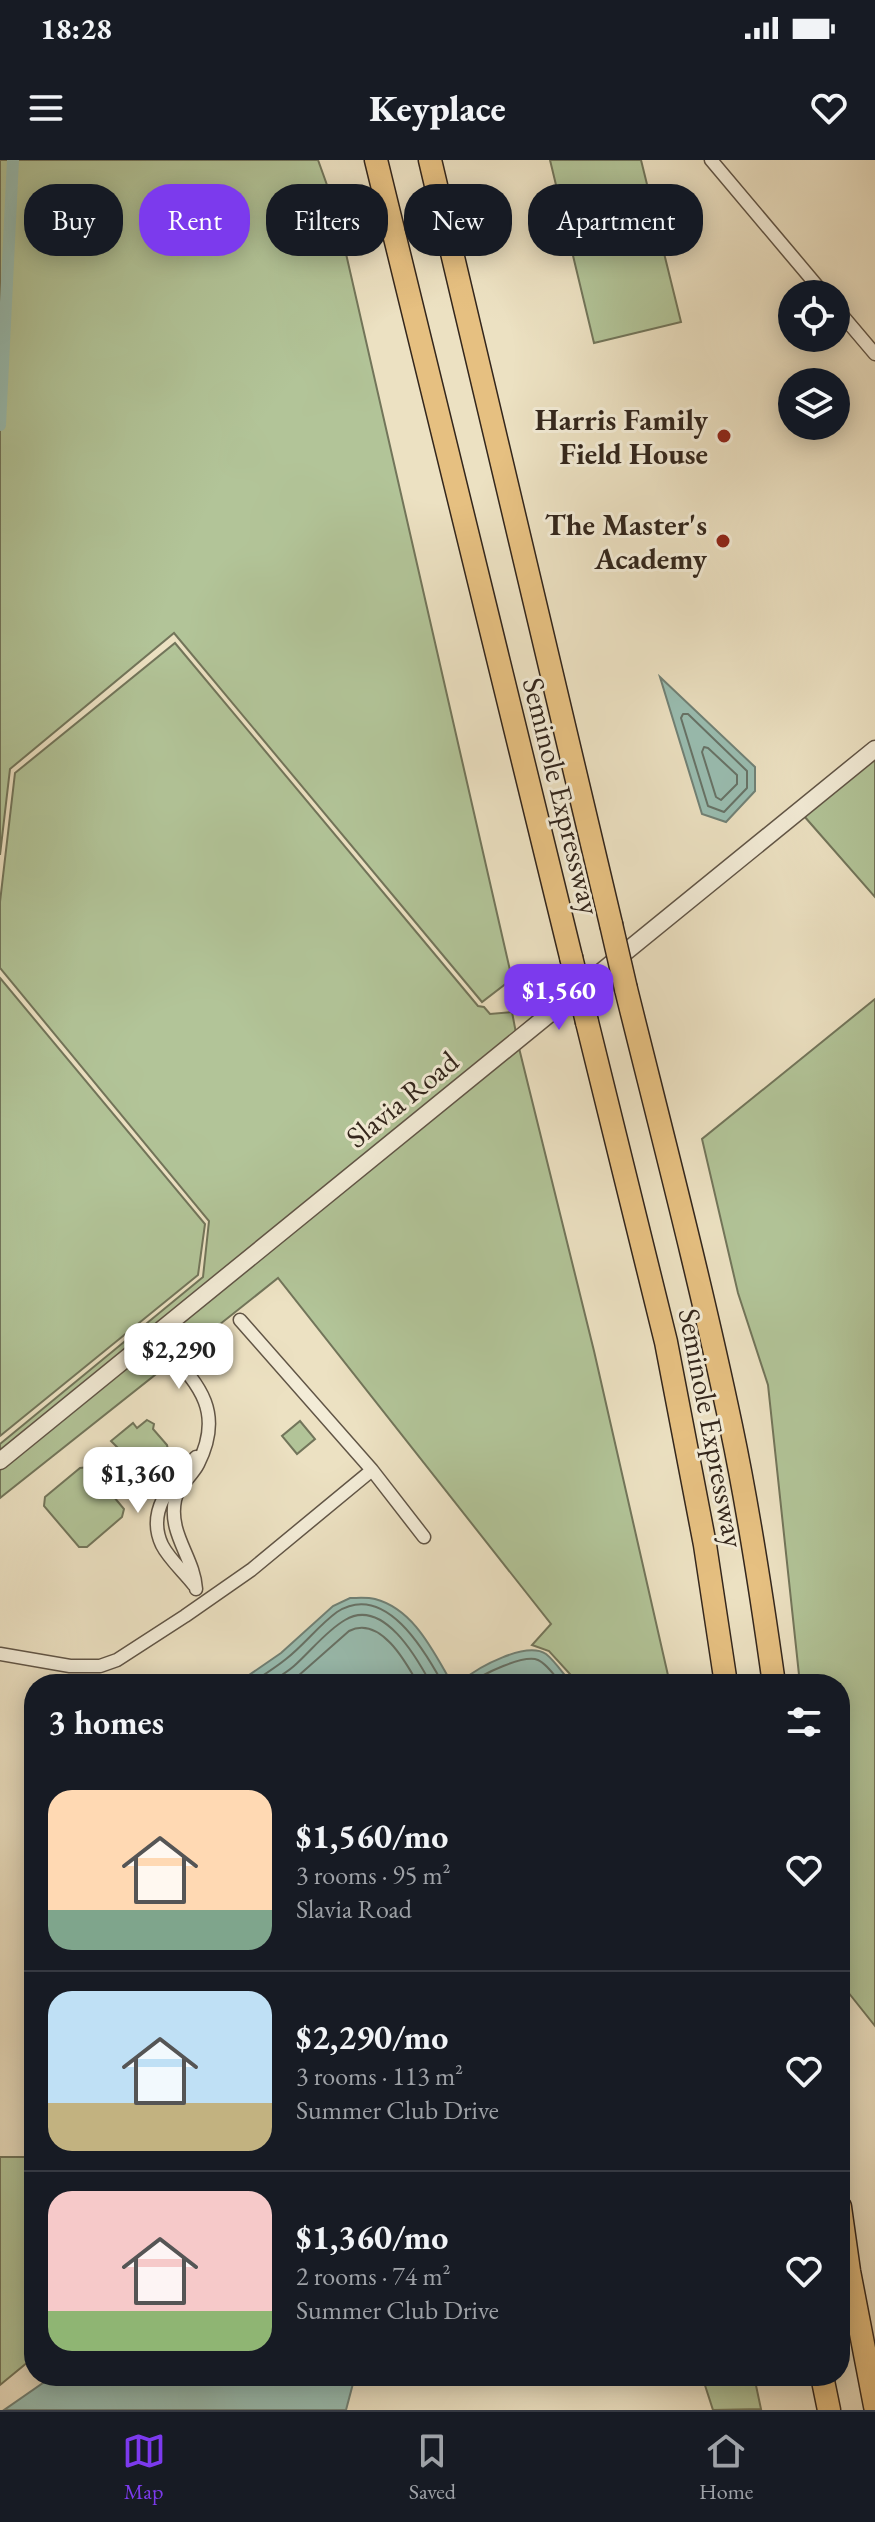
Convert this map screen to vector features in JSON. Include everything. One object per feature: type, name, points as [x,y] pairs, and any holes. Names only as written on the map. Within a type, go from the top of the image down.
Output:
[{"type":"highway","name":"Seminole Expressway","points":[[376,160],[666,1342],[705,1545],[724,1674]]},
{"type":"highway","name":"Seminole Expressway","points":[[431,163],[732,1429],[757,1563],[773,1674]]},
{"type":"highway","points":[[850,2276],[875,2406]]},
{"type":"highway","points":[[824,2386],[829,2410]]},
{"type":"street","points":[[711,160],[812,280]]},
{"type":"street","points":[[850,325],[875,354]]},
{"type":"street","name":"Slavia Road","points":[[0,1461],[875,749]]},
{"type":"street","points":[[240,1320],[372,1470],[424,1537]]},
{"type":"street","points":[[155,1336],[197,1383],[208,1406],[210,1420],[204,1448],[198,1465],[175,1497],[174,1515],[176,1535],[195,1576],[196,1589],[206,1600]]},
{"type":"street","points":[[0,1654],[70,1666],[100,1666],[117,1660],[251,1570],[372,1470]]},
{"type":"green space","points":[[0,160],[318,160],[327,184],[266,184],[266,256],[347,256],[512,979],[482,1002],[174,633],[10,769],[0,855]]},
{"type":"green space","points":[[550,160],[641,160],[647,184],[556,184]]},
{"type":"green space","points":[[573,256],[665,256],[681,322],[594,343]]},
{"type":"green space","points":[[175,643],[478,1006],[484,1007],[490,1014],[512,1012],[516,1033],[0,1452],[0,1444],[203,1277],[209,1221],[0,968],[0,902],[15,773]]},
{"type":"green space","points":[[875,758],[875,897],[804,816]]},
{"type":"green space","points":[[0,978],[205,1224],[198,1275],[0,1436]]},
{"type":"green space","points":[[875,999],[875,2026],[850,1995],[850,1674],[799,1674],[768,1385],[738,1293],[702,1139]]},
{"type":"green space","points":[[519,1048],[594,1351],[668,1674],[570,1674],[549,1651],[532,1645],[551,1624],[278,1278],[180,1356],[164,1338]]},
{"type":"green space","points":[[155,1345],[170,1363],[0,1498],[0,1470]]},
{"type":"green space","points":[[147,1420],[154,1424],[153,1429],[168,1450],[151,1460],[141,1449],[129,1459],[111,1441],[133,1423],[137,1428]]},
{"type":"green space","points":[[300,1421],[315,1439],[297,1454],[282,1436]]},
{"type":"green space","points":[[89,1467],[124,1509],[122,1517],[87,1547],[79,1547],[44,1506],[45,1497],[80,1468]]},
{"type":"green space","points":[[0,2157],[24,2157],[24,2365],[0,2385]]},
{"type":"green space","points":[[705,2386],[756,2386],[761,2409],[713,2410]]},
{"type":"water","points":[[660,677],[755,767],[755,791],[726,822],[702,814]]},
{"type":"water","points":[[142,1459],[152,1471],[144,1475],[143,1480],[134,1483],[130,1490],[118,1476],[117,1470],[124,1465],[131,1473]]},
{"type":"water","points":[[350,1598],[375,1599],[388,1604],[411,1621],[446,1674],[251,1674],[281,1653],[333,1606]]},
{"type":"water","points":[[537,1651],[549,1657],[563,1674],[472,1674],[515,1653]]},
{"type":"water","points":[[39,2386],[352,2386],[346,2410],[4,2410]]},
{"type":"waterway","points":[[0,425],[13,160]]},
{"type":"place","name":"Harris Family Field House","points":[[724,436]]},
{"type":"place","name":"The Master's Academy","points":[[723,541]]}]
